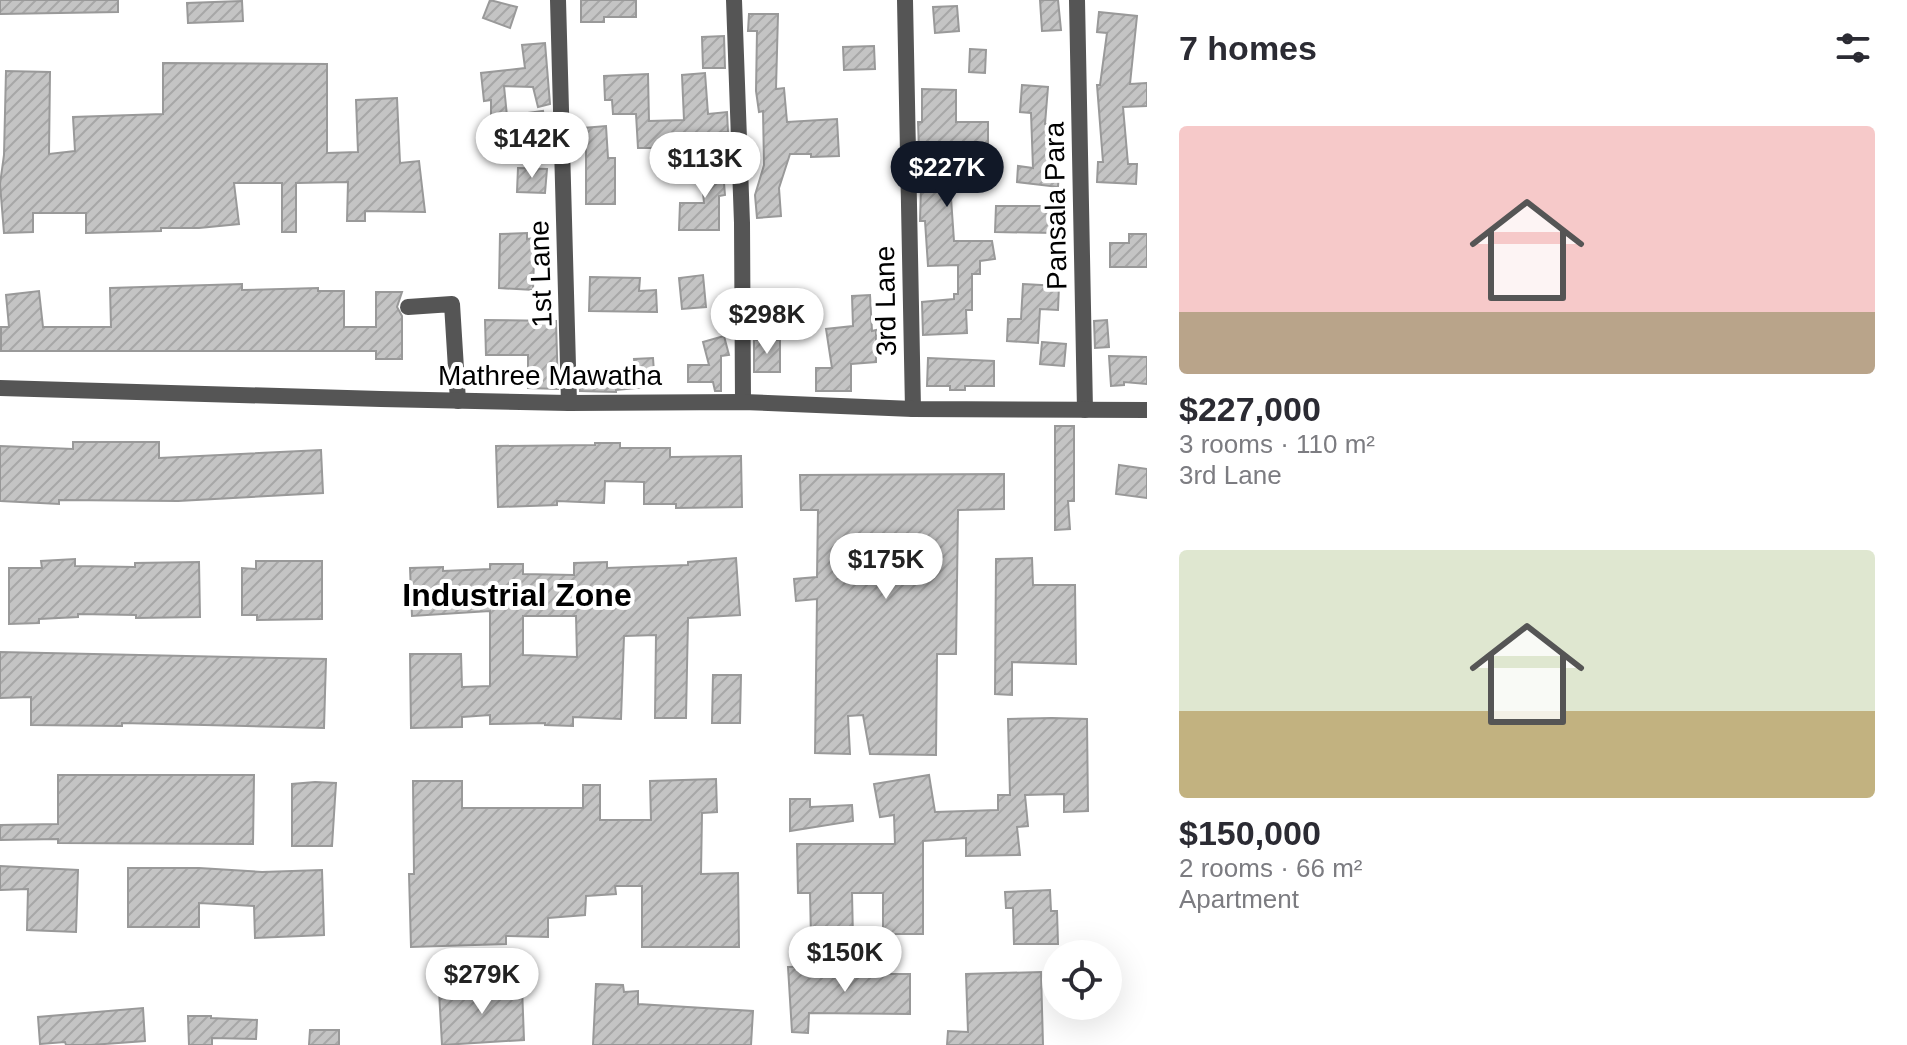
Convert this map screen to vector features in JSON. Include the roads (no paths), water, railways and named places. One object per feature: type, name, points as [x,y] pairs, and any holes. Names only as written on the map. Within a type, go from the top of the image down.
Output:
[{"type":"street","name":"1st Lane","points":[[558,0],[569,403]]},
{"type":"street","points":[[734,0],[742,223],[743,402]]},
{"type":"street","name":"3rd Lane","points":[[905,0],[913,409]]},
{"type":"street","name":"Pansala Para","points":[[1077,0],[1085,410]]},
{"type":"street","points":[[408,307],[452,304],[458,401]]},
{"type":"street","name":"Mathree Mawatha","points":[[0,388],[458,401],[743,402],[913,409],[1147,410]]},
{"type":"district","name":"Industrial Zone","points":[[517,595]]}]
